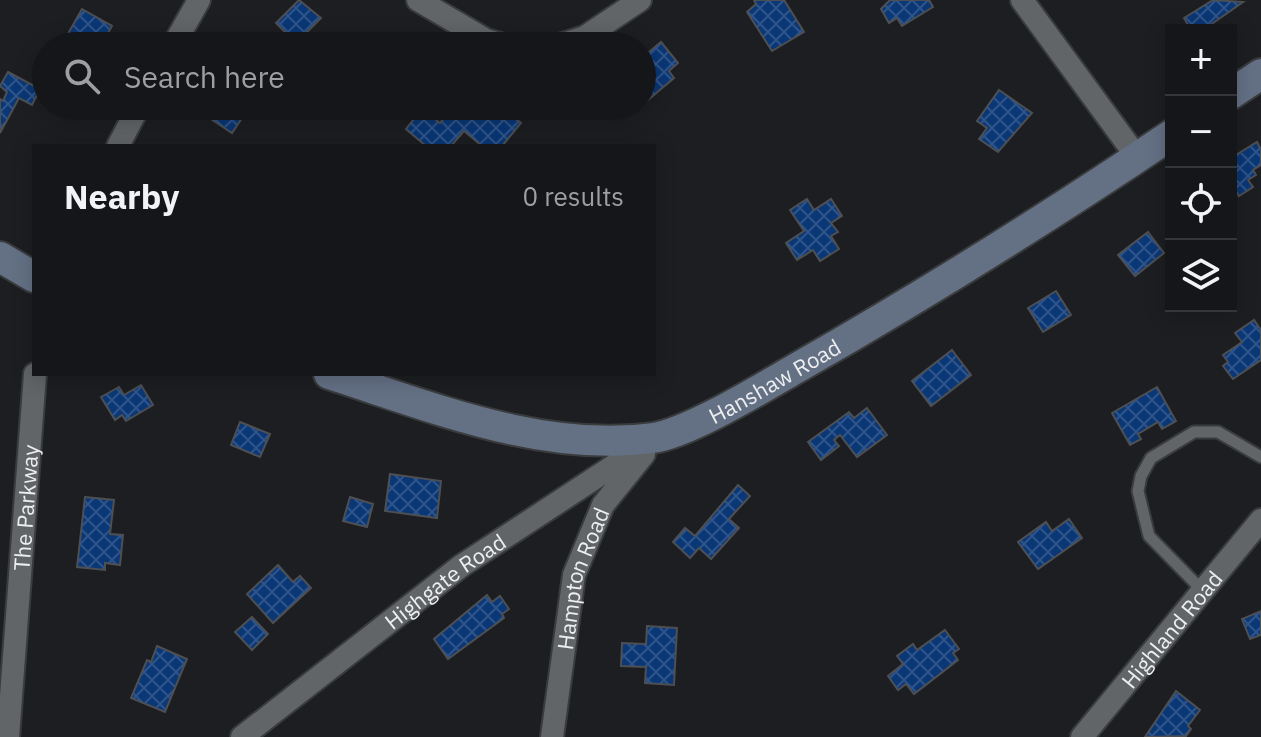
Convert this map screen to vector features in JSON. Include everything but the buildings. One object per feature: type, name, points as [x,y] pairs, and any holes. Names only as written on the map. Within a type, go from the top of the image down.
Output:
[{"type":"street","points":[[181,32],[199,0]]},
{"type":"street","points":[[418,0],[472,32]]},
{"type":"street","points":[[592,32],[640,0]]},
{"type":"street","points":[[1022,0],[1137,157]]},
{"type":"street","points":[[1237,90],[1261,74]]},
{"type":"street","points":[[119,144],[132,120]]},
{"type":"street","name":"Hanshaw Road","points":[[335,376],[447,412],[553,438],[602,441],[657,438],[749,395],[912,302],[1165,139]]},
{"type":"street","points":[[0,257],[32,276]]},
{"type":"street","name":"The Parkway","points":[[8,737],[35,376]]},
{"type":"street","name":"Highgate Road","points":[[242,737],[461,566],[657,438]]},
{"type":"street","name":"Hampton Road","points":[[552,737],[574,575],[603,505],[657,438]]},
{"type":"street","name":"Highland Road","points":[[1082,737],[1261,520]]},
{"type":"lane","points":[[1201,589],[1149,536],[1138,491],[1141,476],[1151,458],[1194,432],[1218,432],[1261,457]]}]
